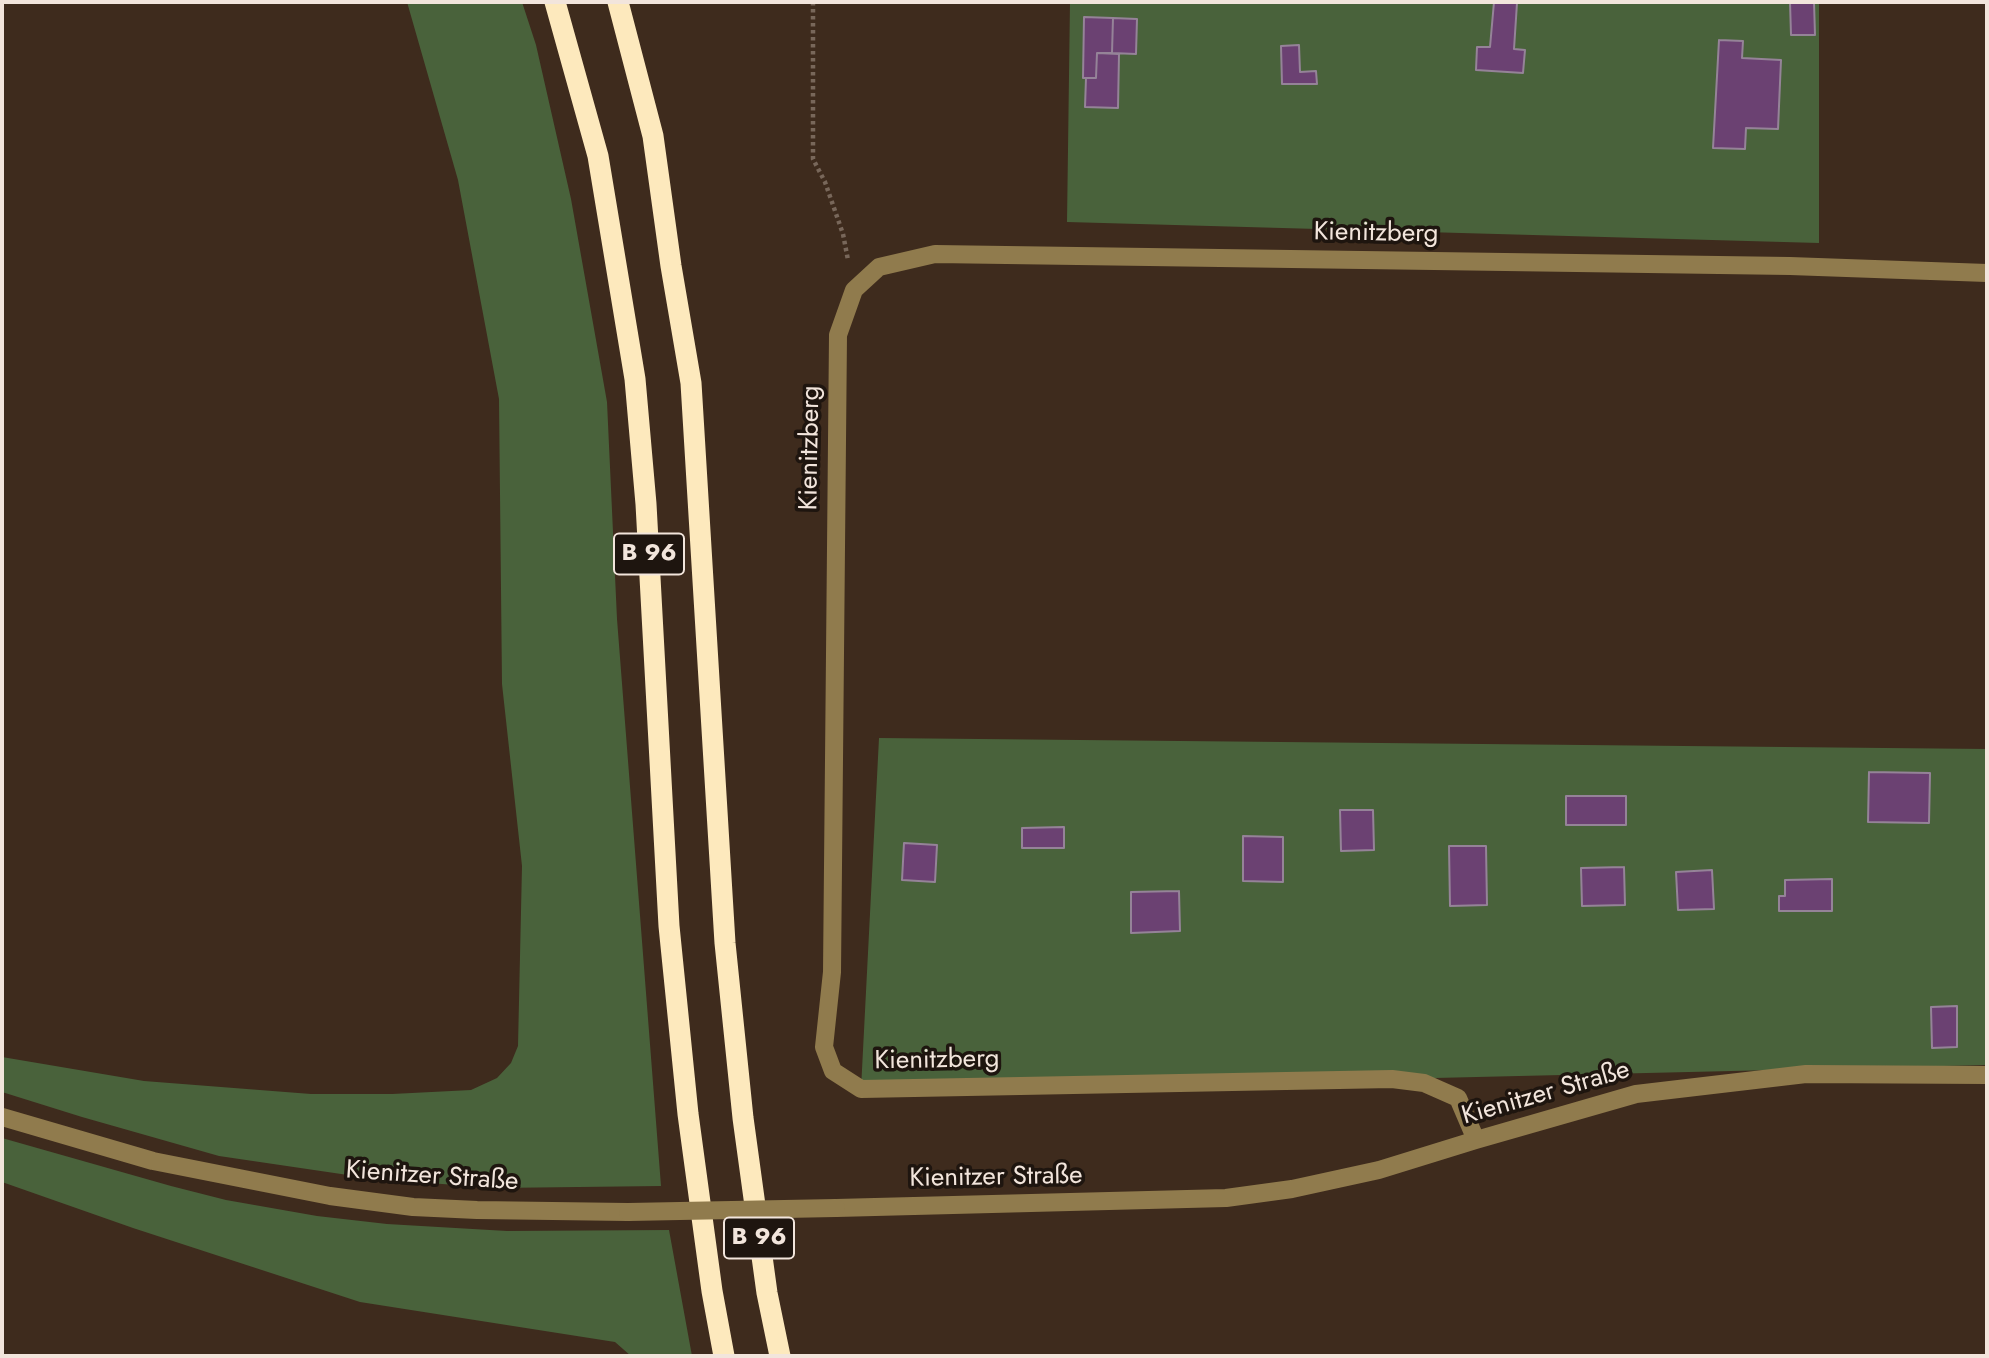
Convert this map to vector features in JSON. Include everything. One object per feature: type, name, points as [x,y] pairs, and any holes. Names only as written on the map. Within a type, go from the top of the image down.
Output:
[{"type":"highway","name":"B 96","points":[[555,2],[598,156],[635,379],[648,530],[669,926],[688,1114],[712,1291],[724,1356]]},
{"type":"highway","name":"B 96","points":[[618,2],[653,136],[691,383],[726,957],[743,1118],[767,1293],[780,1356]]},
{"type":"street","name":"Kienitzberg","points":[[1476,1140],[1458,1098],[1424,1083],[1392,1080],[861,1089],[834,1071],[824,1047],[832,972],[838,335],[854,290],[878,267],[935,254],[1790,266],[1987,274]]},
{"type":"street","name":"Kienitzer Straße","points":[[2,1117],[153,1161],[223,1176],[330,1196],[425,1207],[628,1212],[836,1208],[1226,1198],[1292,1189],[1379,1170],[1636,1094],[1806,1074],[1987,1075]]},
{"type":"path","points":[[813,2],[813,159],[825,182],[843,234],[854,290]]},
{"type":"green space","points":[[407,2],[522,2],[536,45],[571,199],[607,402],[617,619],[661,1186],[496,1188],[375,1179],[219,1156],[2,1092],[2,1057],[144,1081],[311,1094],[471,1090],[497,1078],[511,1063],[518,1046],[522,866],[502,684],[499,399],[458,180]]},
{"type":"green space","points":[[1070,2],[1819,2],[1819,243],[1067,222]]},
{"type":"green space","points":[[879,738],[1987,749],[1987,1065],[861,1089]]},
{"type":"green space","points":[[2,1138],[226,1200],[317,1216],[387,1224],[507,1231],[669,1230],[692,1356],[631,1356],[615,1342],[360,1302],[2,1182]]},
{"type":"building","points":[[1494,2],[1517,3],[1514,49],[1525,50],[1523,73],[1476,70],[1477,47],[1490,47]]},
{"type":"building","points":[[1790,2],[1814,2],[1815,35],[1791,35]]},
{"type":"building","points":[[1084,17],[1113,18],[1112,53],[1097,53],[1096,78],[1083,78]]},
{"type":"building","points":[[1113,18],[1137,19],[1136,54],[1112,53]]},
{"type":"building","points":[[1719,40],[1743,41],[1742,58],[1781,60],[1778,129],[1746,128],[1745,149],[1713,148]]},
{"type":"building","points":[[1299,45],[1300,72],[1316,71],[1317,84],[1282,84],[1281,46]]},
{"type":"building","points":[[1097,53],[1119,54],[1118,108],[1085,107],[1086,78],[1096,78]]},
{"type":"building","points":[[1869,772],[1930,773],[1929,823],[1868,822]]},
{"type":"building","points":[[1566,796],[1626,796],[1626,825],[1566,825]]},
{"type":"building","points":[[1340,810],[1373,810],[1374,850],[1341,851]]},
{"type":"building","points":[[1064,827],[1064,848],[1022,848],[1022,828]]},
{"type":"building","points":[[1243,836],[1283,837],[1283,882],[1243,881]]},
{"type":"building","points":[[904,843],[937,845],[935,882],[902,880]]},
{"type":"building","points":[[1449,846],[1486,846],[1487,905],[1450,906]]},
{"type":"building","points":[[1624,867],[1625,905],[1582,906],[1581,868]]},
{"type":"building","points":[[1712,870],[1714,909],[1678,910],[1676,872]]},
{"type":"building","points":[[1832,879],[1832,911],[1779,911],[1779,896],[1785,896],[1785,880]]},
{"type":"building","points":[[1179,891],[1180,931],[1131,933],[1131,892]]},
{"type":"building","points":[[1957,1006],[1957,1047],[1932,1048],[1931,1007]]}]
